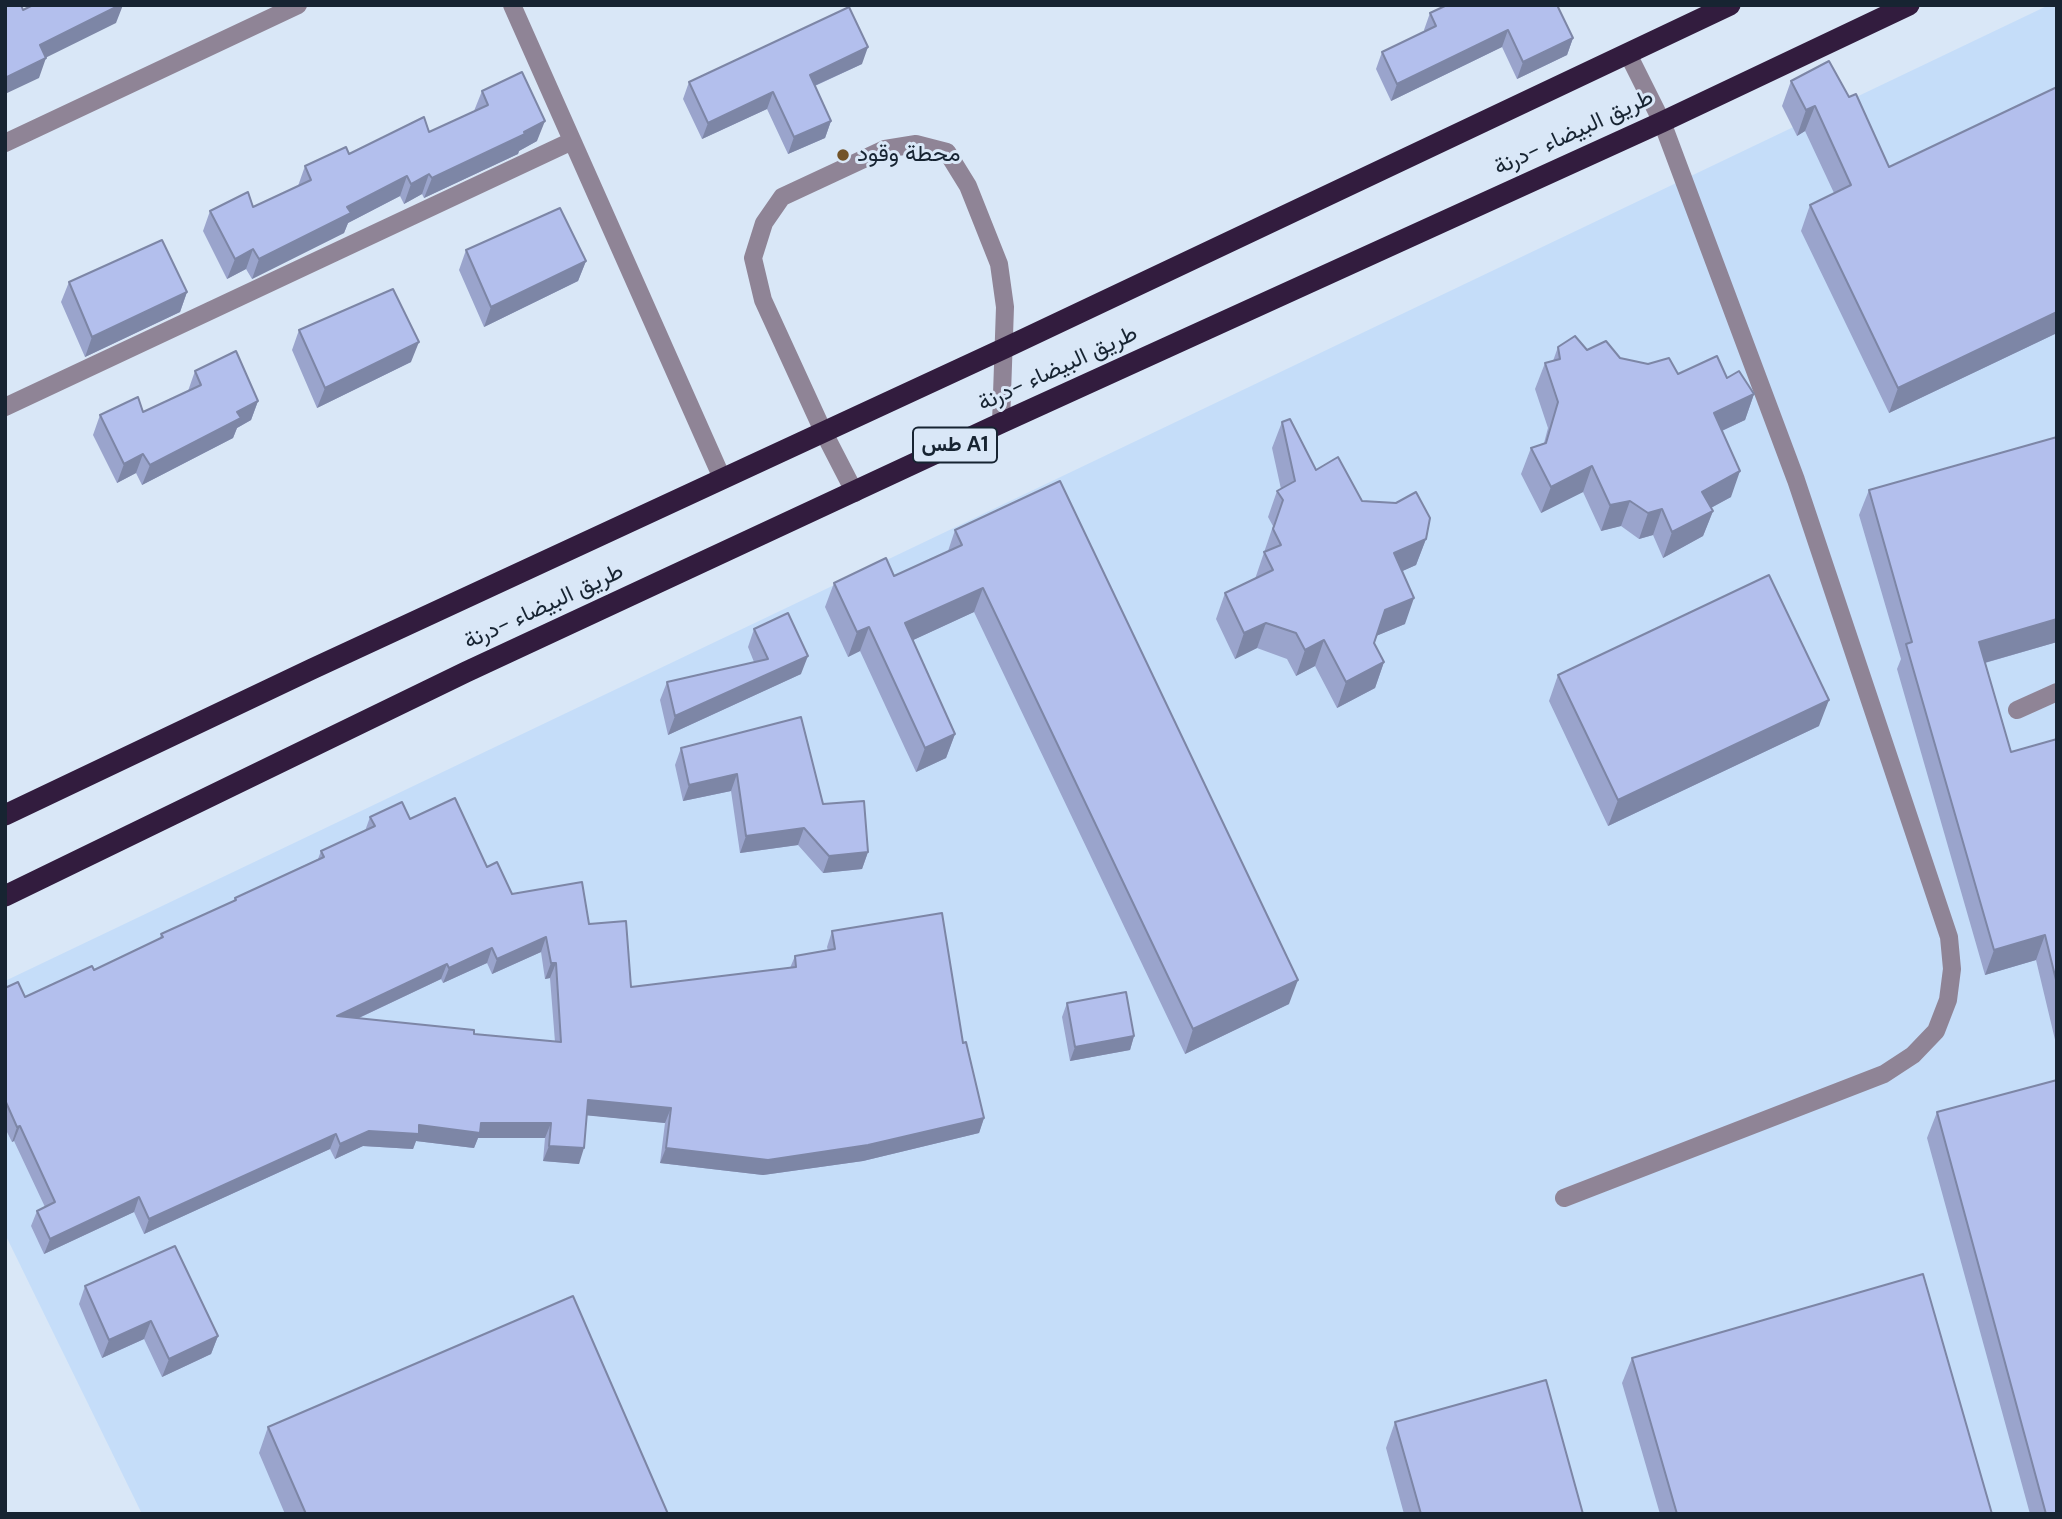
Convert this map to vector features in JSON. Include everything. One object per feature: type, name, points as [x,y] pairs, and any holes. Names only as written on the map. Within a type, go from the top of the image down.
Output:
[{"type":"highway","name":"طريق البيضاء -درنة","points":[[5,814],[1005,348],[1730,5]]},
{"type":"highway","name":"طريق البيضاء -درنة","points":[[5,896],[466,672],[1001,423],[1662,122],[1909,5]]},
{"type":"street","points":[[5,143],[298,5]]},
{"type":"street","points":[[512,5],[722,478]]},
{"type":"street","points":[[1564,1198],[1884,1074],[1913,1055],[1936,1031],[1948,1000],[1952,969],[1949,937],[1827,566],[1662,122],[1628,54]]},
{"type":"street","points":[[5,407],[572,141]]},
{"type":"street","points":[[855,493],[823,431],[763,300],[753,258],[764,223],[782,197],[885,149],[916,144],[947,152],[968,186],[999,264],[1005,307],[1001,423]]},
{"type":"street","points":[[2017,710],[2057,692]]},
{"type":"shaded area","points":[[2049,5],[2057,5],[2057,1514],[142,1514],[5,1234],[5,981]]},
{"type":"building","points":[[5,5],[21,5],[23,10],[33,5],[120,5],[40,45],[46,58],[5,78]]},
{"type":"building","points":[[1447,5],[1557,5],[1573,38],[1523,62],[1508,30],[1397,84],[1382,52],[1436,26],[1430,13]]},
{"type":"building","points":[[849,7],[868,47],[810,75],[831,121],[794,137],[773,92],[708,123],[689,82]]},
{"type":"building","points":[[1829,61],[1849,97],[1856,94],[1889,167],[2057,87],[2057,312],[1898,388],[1810,205],[1851,185],[1815,106],[1806,110],[1791,81]]},
{"type":"building","points":[[522,72],[545,121],[524,132],[525,134],[432,178],[429,174],[411,184],[407,176],[347,207],[351,213],[259,259],[253,249],[235,259],[210,211],[248,192],[253,207],[311,180],[305,166],[346,147],[349,154],[424,117],[429,132],[488,105],[482,91]]},
{"type":"building","points":[[560,208],[586,261],[491,307],[466,250]]},
{"type":"building","points":[[162,240],[187,292],[92,337],[69,282]]},
{"type":"building","points":[[393,289],[419,342],[325,388],[299,330]]},
{"type":"building","points":[[1575,336],[1587,350],[1606,341],[1620,358],[1648,364],[1669,358],[1678,374],[1717,356],[1727,378],[1739,371],[1754,394],[1714,413],[1740,471],[1702,492],[1713,511],[1672,532],[1662,509],[1648,513],[1630,501],[1610,505],[1592,466],[1551,487],[1531,448],[1546,443],[1558,402],[1545,363],[1560,359],[1558,347]]},
{"type":"building","points":[[236,351],[258,401],[237,412],[241,418],[150,465],[143,454],[124,464],[100,415],[138,397],[143,412],[201,385],[195,371]]},
{"type":"building","points":[[1290,419],[1316,470],[1338,457],[1362,501],[1396,503],[1416,492],[1430,518],[1426,539],[1394,553],[1414,598],[1385,610],[1374,643],[1384,662],[1346,682],[1324,640],[1305,650],[1296,633],[1266,623],[1244,633],[1225,593],[1273,570],[1264,552],[1281,545],[1273,529],[1283,500],[1277,491],[1295,481],[1282,422]]},
{"type":"building","points":[[2057,437],[2057,619],[1979,642],[2011,752],[2057,739],[2057,984],[2045,935],[1994,950],[1906,644],[1912,642],[1869,490]]},
{"type":"building","points":[[1060,481],[1298,980],[1193,1029],[983,588],[905,623],[955,734],[925,748],[869,627],[857,632],[834,583],[886,558],[894,576],[962,545],[955,530]]},
{"type":"building","points":[[1769,575],[1829,700],[1618,800],[1558,675]]},
{"type":"building","points":[[788,613],[808,656],[675,716],[667,682],[768,659],[754,629]]},
{"type":"building","points":[[801,717],[823,804],[864,801],[868,852],[829,856],[804,828],[746,836],[737,774],[689,785],[681,748]]},
{"type":"building","points":[[455,798],[487,867],[497,862],[512,894],[582,882],[589,924],[626,921],[631,987],[796,967],[795,956],[835,949],[832,931],[942,913],[963,1043],[966,1042],[984,1118],[868,1145],[768,1160],[666,1148],[671,1108],[588,1100],[584,1148],[549,1146],[551,1123],[481,1123],[480,1133],[419,1125],[419,1134],[369,1131],[340,1144],[336,1134],[149,1219],[139,1197],[50,1239],[37,1211],[55,1202],[5,1100],[5,988],[18,982],[25,997],[92,966],[94,970],[163,937],[161,934],[324,857],[321,851],[375,826],[370,817],[402,802],[410,819]],"holes":[[[546,937],[551,963],[556,963],[561,1042],[337,1016],[447,964],[449,968],[492,948],[497,959]]]},
{"type":"building","points":[[1126,992],[1134,1036],[1075,1047],[1067,1003]]},
{"type":"building","points":[[2057,1080],[2057,1514],[2046,1514],[1937,1112]]},
{"type":"building","points":[[175,1246],[218,1336],[169,1359],[151,1321],[109,1340],[85,1286]]},
{"type":"building","points":[[1923,1274],[1992,1514],[1677,1514],[1632,1358]]},
{"type":"building","points":[[573,1296],[668,1514],[306,1514],[268,1427]]},
{"type":"building","points":[[1546,1380],[1583,1514],[1421,1514],[1395,1422]]},
{"type":"place","name":"محطة وقود","points":[[843,155]]}]
